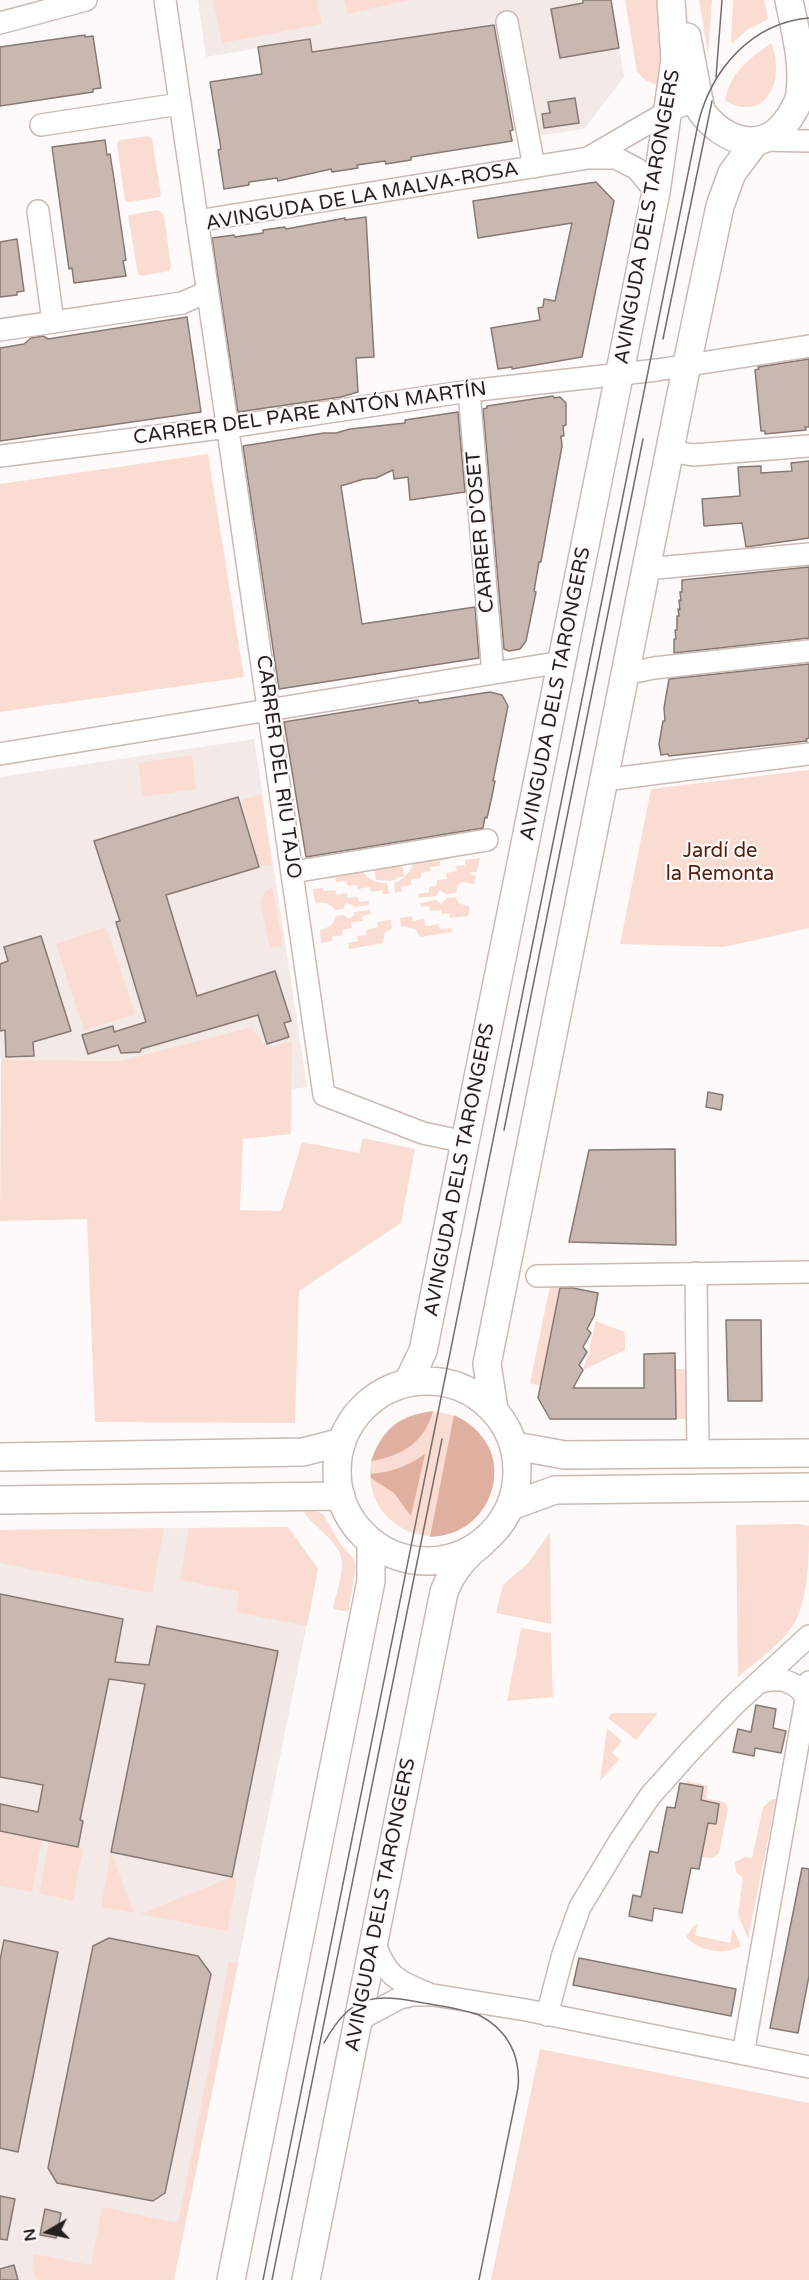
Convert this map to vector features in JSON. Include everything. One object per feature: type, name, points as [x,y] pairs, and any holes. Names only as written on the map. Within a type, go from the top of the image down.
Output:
[{"type":"main road","name":"AVINGUDA DELS TARONGERS","points":[[408,1382],[423,1351],[656,192],[675,60],[671,0]]},
{"type":"main road","points":[[680,0],[701,111],[717,128],[729,136],[743,141],[759,141]]},
{"type":"main road","points":[[494,1409],[488,1364],[720,206],[732,173],[759,141],[775,133],[786,123],[800,95],[802,30],[789,0]]},
{"type":"main road","points":[[426,1380],[453,1383],[475,1394],[494,1409],[506,1426],[515,1446],[518,1476],[511,1506],[504,1520],[482,1543],[455,1557],[436,1561],[418,1561],[388,1552],[371,1542],[352,1521],[341,1496],[337,1469],[342,1442],[349,1425],[360,1410],[374,1397],[390,1388],[408,1382],[426,1380]]},
{"type":"main road","points":[[0,1457],[303,1452],[342,1442]]},
{"type":"main road","points":[[515,1446],[565,1455],[809,1454]]},
{"type":"main road","points":[[511,1506],[555,1490],[809,1487]]},
{"type":"main road","points":[[0,1500],[341,1496]]},
{"type":"main road","points":[[231,2280],[371,1581],[371,1542]]},
{"type":"main road","name":"AVINGUDA DELS TARONGERS","points":[[306,2280],[444,1592],[455,1569],[465,1556],[482,1543]]},
{"type":"street","points":[[0,23],[86,0]]},
{"type":"street","points":[[165,0],[197,222]]},
{"type":"street","points":[[507,22],[534,167]]},
{"type":"street","name":"AVINGUDA DE LA MALVA-ROSA","points":[[588,158],[669,111],[683,105],[698,103]]},
{"type":"street","points":[[41,125],[180,104]]},
{"type":"street","points":[[759,141],[809,141]]},
{"type":"street","name":"AVINGUDA DE LA MALVA-ROSA","points":[[207,292],[197,222],[588,158],[616,158],[637,169],[656,192]]},
{"type":"street","points":[[38,211],[53,322]]},
{"type":"street","points":[[0,330],[182,303],[207,292]]},
{"type":"street","name":"CARRER DEL RIU TAJO","points":[[207,292],[270,708],[324,1095],[423,1133],[465,1142]]},
{"type":"street","name":"CARRER DEL PARE ANTÓN MARTÍN","points":[[0,456],[228,427],[469,390],[620,374],[809,346]]},
{"type":"street","name":"CARRER D'OSET","points":[[469,390],[493,673]]},
{"type":"street","points":[[670,451],[693,455],[809,446]]},
{"type":"street","points":[[646,569],[809,554]]},
{"type":"street","points":[[625,674],[654,668],[809,651]]},
{"type":"street","points":[[0,754],[562,662]]},
{"type":"street","points":[[604,780],[809,754]]},
{"type":"street","points":[[293,872],[488,840]]},
{"type":"street","points":[[537,1276],[809,1272]]},
{"type":"street","points":[[696,1273],[698,1454]]},
{"type":"street","points":[[548,2015],[563,1954],[580,1907],[650,1796],[712,1727],[809,1636]]},
{"type":"street","points":[[743,2054],[808,1690],[775,1678],[760,1682]]},
{"type":"street","points":[[374,1940],[379,1958],[388,1972],[400,1982],[434,1995]]},
{"type":"street","points":[[358,2026],[366,2016],[400,1998],[413,1995],[434,1995],[548,2015],[809,2067]]},
{"type":"shaded area","points":[[198,0],[611,0],[624,77],[584,129],[537,136],[519,20],[312,52],[309,39],[206,57]]},
{"type":"shaded area","points":[[254,739],[307,1087],[291,1089],[291,1042],[268,1048],[251,1027],[120,1061],[0,1059],[0,777]]},
{"type":"shaded area","points":[[433,1411],[424,1431],[411,1446],[393,1455],[371,1461],[381,1440],[401,1420]]},
{"type":"shaded area","points":[[454,1415],[477,1431],[491,1451],[494,1480],[484,1508],[474,1519],[448,1534],[430,1537]]},
{"type":"shaded area","points":[[425,1454],[411,1516],[394,1493],[371,1478],[371,1474],[400,1468]]},
{"type":"shaded area","points":[[288,1527],[318,1569],[174,2280],[0,2280],[0,1530]]},
{"type":"green space","points":[[213,0],[317,0],[322,24],[222,43]]},
{"type":"green space","points":[[344,0],[409,0],[347,14]]},
{"type":"green space","points":[[625,0],[663,0],[662,87],[645,80],[637,72]]},
{"type":"green space","points":[[699,0],[712,0],[708,54]]},
{"type":"green space","points":[[733,0],[764,0],[768,19],[747,30],[731,43]]},
{"type":"green space","points":[[771,43],[776,70],[770,93],[762,102],[752,106],[740,107],[725,101],[736,74]]},
{"type":"green space","points":[[149,136],[152,139],[160,197],[125,201],[117,144],[119,140]]},
{"type":"green space","points":[[158,210],[164,215],[171,267],[169,271],[141,276],[138,274],[128,215]]},
{"type":"green space","points":[[208,454],[244,677],[0,712],[0,484]]},
{"type":"green space","points":[[192,755],[196,789],[143,797],[138,763]]},
{"type":"green space","name":"Jardí de la Remonta","points":[[809,770],[809,928],[724,947],[620,944],[651,789]]},
{"type":"green space","points":[[261,794],[272,865],[263,866],[259,863],[241,800]]},
{"type":"green space","points":[[449,853],[449,859],[440,861],[440,866],[430,867],[431,871],[421,873],[421,878],[411,880],[411,885],[401,887],[402,891],[395,893],[394,883],[408,873],[415,858]]},
{"type":"green space","points":[[480,858],[477,872],[471,872],[476,876],[474,884],[462,882],[458,885],[456,893],[446,894],[440,890],[436,896],[419,898],[418,894],[429,892],[429,887],[437,885],[437,880],[447,879],[446,873],[457,871],[456,866],[465,865],[465,860]]},
{"type":"green space","points":[[402,860],[404,876],[391,881],[376,880],[373,865]]},
{"type":"green space","points":[[361,867],[371,880],[387,883],[389,894],[383,894],[382,890],[371,892],[370,887],[358,889],[357,885],[348,886],[346,881],[336,882],[335,877],[325,879],[324,873]]},
{"type":"green space","points":[[272,887],[283,946],[270,948],[260,902],[264,893]]},
{"type":"green space","points":[[323,888],[324,891],[335,890],[337,895],[347,893],[348,898],[358,897],[359,902],[369,901],[369,905],[354,907],[346,903],[343,909],[335,910],[326,903],[315,903],[313,889]]},
{"type":"green space","points":[[455,897],[459,903],[470,907],[468,916],[450,918],[450,913],[442,914],[441,910],[430,911],[429,906],[421,907],[420,903],[436,900],[441,904],[447,898]]},
{"type":"green space","points":[[370,910],[371,914],[362,916],[363,921],[351,922],[352,928],[342,930],[343,935],[332,937],[332,941],[321,943],[320,930],[330,926],[336,916],[343,915],[349,919],[354,912]]},
{"type":"green space","points":[[412,916],[413,921],[424,919],[426,926],[439,924],[440,929],[451,928],[452,932],[420,937],[415,929],[401,926],[400,918]]},
{"type":"green space","points":[[391,920],[392,929],[385,932],[383,943],[349,949],[348,943],[358,941],[357,936],[366,935],[366,930],[378,927],[377,922]]},
{"type":"green space","points":[[106,927],[135,1014],[84,1031],[56,944]]},
{"type":"green space","points":[[251,1027],[268,1048],[292,1041],[291,1134],[243,1139],[240,1210],[281,1211],[302,1142],[359,1153],[363,1138],[415,1149],[401,1223],[299,1291],[295,1423],[95,1422],[87,1219],[0,1221],[1,1059],[120,1061]]},
{"type":"green space","points":[[560,1285],[540,1386],[530,1383],[550,1286]]},
{"type":"green space","points":[[595,1321],[625,1332],[625,1350],[583,1370],[590,1353]]},
{"type":"green space","points":[[676,1369],[686,1369],[686,1419],[676,1419]]},
{"type":"green space","points":[[432,1412],[456,1417],[467,1422],[476,1430],[484,1439],[489,1450],[494,1474],[489,1498],[484,1509],[476,1518],[467,1526],[456,1531],[432,1536],[408,1531],[397,1526],[388,1518],[380,1509],[375,1498],[370,1474],[375,1450],[380,1439],[388,1430],[397,1422],[408,1417]]},
{"type":"green space","points":[[303,1508],[311,1508],[324,1515],[341,1545],[354,1559],[356,1567],[348,1612],[333,1609],[342,1567],[340,1554],[332,1541],[308,1518]]},
{"type":"green space","points":[[799,1524],[809,1526],[807,1575],[800,1611],[783,1638],[738,1677],[736,1525]]},
{"type":"green space","points":[[288,1527],[318,1569],[307,1626],[240,1613],[236,1610],[239,1592],[180,1580],[189,1528]]},
{"type":"green space","points":[[164,1528],[152,1593],[0,1563],[0,1530]]},
{"type":"green space","points":[[550,1532],[551,1624],[496,1613],[503,1585],[529,1562]]},
{"type":"green space","points":[[521,1628],[551,1633],[553,1697],[507,1701]]},
{"type":"green space","points":[[612,1713],[658,1713],[636,1740],[608,1718]]},
{"type":"green space","points":[[607,1728],[622,1741],[612,1753],[619,1759],[600,1781]]},
{"type":"green space","points":[[687,1781],[708,1786],[706,1798],[726,1803],[728,1809],[719,1853],[713,1858],[701,1857],[689,1819],[715,1824],[719,1804],[701,1800],[703,1787],[687,1784]]},
{"type":"green space","points":[[772,1799],[776,1799],[748,1939],[738,1914],[743,1878],[736,1872],[735,1862],[745,1857],[752,1858],[763,1807]]},
{"type":"green space","points":[[0,1831],[42,1839],[32,1892],[0,1886]]},
{"type":"green space","points":[[49,1841],[83,1848],[73,1901],[39,1893]]},
{"type":"green space","points":[[111,1852],[134,1913],[101,1907]]},
{"type":"green space","points":[[232,1877],[237,1879],[227,1931],[140,1914]]},
{"type":"green space","points":[[698,1923],[695,1935],[730,1943],[733,1928],[741,1946],[720,1951],[698,1946],[686,1937]]},
{"type":"green space","points":[[229,1962],[238,1963],[174,2280],[37,2280],[32,2269],[34,2254],[91,2265],[102,2207],[178,2223]]},
{"type":"green space","points":[[540,2049],[809,2103],[809,2280],[491,2280]]},
{"type":"building","points":[[583,0],[611,0],[619,48],[560,58],[551,9],[583,3]]},
{"type":"building","points":[[494,25],[513,130],[510,131],[512,141],[411,157],[411,160],[386,164],[385,161],[357,165],[358,168],[332,172],[331,169],[278,181],[277,178],[249,182],[249,185],[224,189],[218,150],[221,149],[210,82],[262,74],[258,47],[310,39],[312,52]]},
{"type":"building","points":[[85,35],[85,37],[93,36],[101,88],[93,89],[93,92],[0,106],[0,47]]},
{"type":"building","points":[[575,98],[579,123],[544,128],[542,114],[550,113],[548,102]]},
{"type":"building","points":[[105,140],[114,179],[126,260],[123,261],[126,276],[74,283],[72,268],[69,269],[52,147]]},
{"type":"building","points":[[596,182],[614,201],[582,357],[512,369],[512,367],[498,369],[491,328],[540,320],[538,308],[543,307],[544,299],[555,301],[572,223],[478,238],[473,201]]},
{"type":"building","points":[[366,217],[374,357],[356,358],[358,392],[341,397],[238,412],[212,238],[234,235],[235,237],[263,233],[263,230],[285,227],[286,229],[345,218],[345,220]]},
{"type":"building","points":[[17,239],[24,291],[17,292],[17,295],[0,297],[0,242]]},
{"type":"building","points":[[187,317],[201,412],[0,441],[0,348],[24,344],[31,338],[43,336],[48,339]]},
{"type":"building","points":[[809,359],[809,427],[805,427],[806,430],[765,434],[765,431],[761,431],[755,370],[759,369],[758,367]]},
{"type":"building","points":[[553,396],[554,398],[560,397],[566,403],[566,425],[563,426],[564,436],[561,436],[562,446],[526,641],[520,649],[509,651],[504,649],[483,409],[487,406]]},
{"type":"building","points":[[458,412],[465,492],[410,500],[408,477],[394,479],[393,470],[376,478],[341,486],[362,624],[475,607],[479,658],[279,689],[243,446],[405,423],[405,420]]},
{"type":"building","points":[[809,461],[809,538],[746,547],[742,523],[704,526],[702,499],[740,496],[738,467],[761,466],[761,473],[792,471],[791,463]]},
{"type":"building","points":[[809,567],[809,638],[674,653],[682,580]]},
{"type":"building","points":[[809,664],[809,738],[806,739],[807,741],[661,755],[659,744],[663,721],[665,721],[664,708],[669,679]]},
{"type":"building","points":[[490,692],[502,695],[508,706],[492,796],[483,828],[306,857],[284,722],[418,700],[419,703]]},
{"type":"building","points":[[238,797],[259,867],[166,895],[197,996],[275,971],[291,1021],[284,1023],[289,1037],[267,1044],[258,1015],[141,1049],[140,1052],[121,1053],[118,1045],[88,1054],[82,1035],[113,1026],[114,1032],[146,1022],[116,922],[120,921],[94,841]]},
{"type":"building","points":[[41,936],[71,1031],[33,1042],[34,1056],[6,1057],[5,1030],[0,1031],[0,964],[8,961],[4,947]]},
{"type":"building","points":[[708,1092],[723,1095],[721,1110],[706,1107]]},
{"type":"building","points":[[675,1149],[676,1245],[569,1242],[589,1150]]},
{"type":"building","points":[[560,1288],[598,1293],[594,1316],[587,1329],[591,1333],[583,1347],[587,1352],[579,1365],[583,1370],[573,1388],[644,1388],[644,1354],[675,1353],[676,1419],[550,1419],[538,1398]]},
{"type":"building","points":[[726,1320],[761,1320],[762,1401],[728,1401]]},
{"type":"building","points":[[0,1594],[123,1619],[115,1662],[149,1665],[157,1626],[278,1651],[232,1877],[111,1852],[145,1684],[109,1679],[80,1820],[83,1821],[78,1847],[0,1831],[0,1804],[38,1812],[43,1785],[0,1777]]},
{"type":"building","points":[[756,1705],[776,1709],[773,1728],[786,1731],[781,1753],[755,1748],[754,1756],[733,1752],[738,1729],[751,1732]]},
{"type":"building","points":[[680,1783],[703,1787],[701,1800],[719,1804],[716,1824],[708,1823],[699,1869],[691,1868],[682,1913],[654,1908],[652,1921],[629,1916],[633,1895],[641,1897],[650,1851],[658,1853],[667,1807],[675,1808]]},
{"type":"building","points":[[802,1868],[809,1869],[809,1976],[798,2033],[770,2028]]},
{"type":"building","points":[[109,1938],[198,1956],[211,1974],[165,2193],[153,2201],[57,2183],[48,2168],[93,1946]]},
{"type":"building","points":[[4,1940],[58,1952],[18,2152],[0,2148],[0,1960]]},
{"type":"building","points":[[579,1958],[736,1989],[731,2016],[573,1985]]},
{"type":"building","points":[[0,2196],[15,2199],[7,2240],[0,2239]]},
{"type":"building","points":[[45,2209],[61,2213],[56,2238],[40,2235]]},
{"type":"building","points":[[14,2265],[18,2280],[0,2280],[0,2269]]},
{"type":"tram line","points":[[716,77],[722,0]]},
{"type":"tram line","points":[[263,2280],[698,124],[713,85],[737,53],[752,39],[769,29],[809,18]]},
{"type":"tram line","points":[[663,339],[712,101]]},
{"type":"tram line","points":[[504,1130],[643,439]]},
{"type":"tram line","points":[[272,2280],[442,1439]]},
{"type":"tram line","points":[[324,2043],[334,2027],[354,2006],[378,1998],[406,2000],[479,2015],[498,2028],[505,2036],[515,2055],[518,2088],[479,2280]]}]
